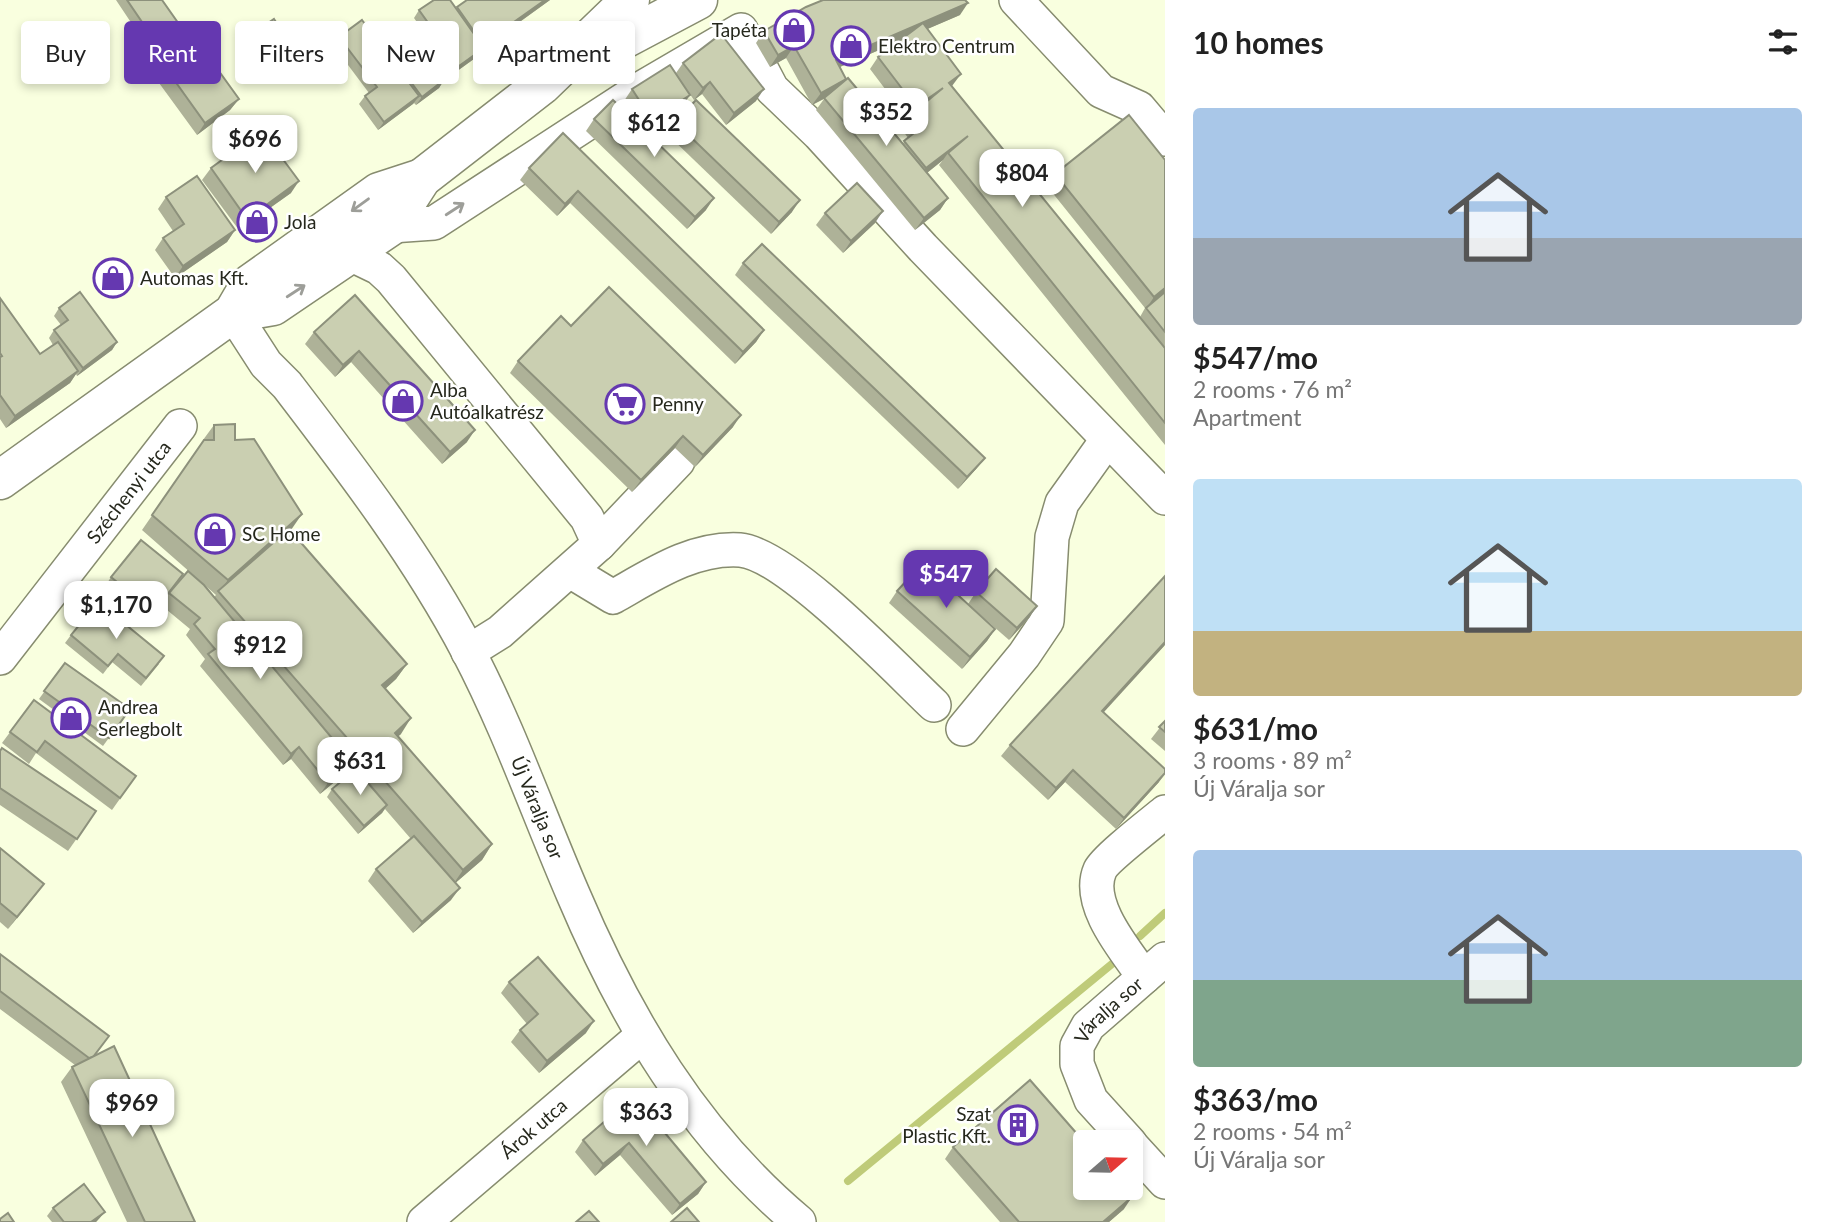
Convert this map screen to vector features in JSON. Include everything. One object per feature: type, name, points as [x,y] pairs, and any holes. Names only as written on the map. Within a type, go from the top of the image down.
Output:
[{"type":"main road","points":[[233,313],[273,306],[372,239],[422,178],[542,85],[630,0]]},
{"type":"main road","points":[[542,85],[698,0]]},
{"type":"main road","points":[[1,480],[233,313],[250,284],[379,192],[422,178]]},
{"type":"street","points":[[1016,0],[1101,91],[1139,108],[1165,139]]},
{"type":"street","points":[[599,544],[587,518],[391,279],[379,268],[372,239],[434,223],[640,89],[741,30],[772,89],[819,134],[923,248],[1165,498]]},
{"type":"street","name":"Új Váralja sor","points":[[233,313],[274,358],[287,384],[400,538],[468,652],[508,735],[573,896],[642,1036],[684,1102],[732,1161],[799,1222]]},
{"type":"street","name":"Széchenyi utca","points":[[0,658],[180,426]]},
{"type":"street","points":[[963,729],[1024,655],[1047,621],[1052,537],[1062,503],[1107,440]]},
{"type":"street","points":[[468,652],[500,632],[570,571],[678,461]]},
{"type":"street","points":[[570,571],[612,597],[677,561],[700,555],[742,550],[768,558],[799,580],[934,705]]},
{"type":"street","points":[[1154,968],[1106,922],[1097,887],[1100,868],[1165,812]]},
{"type":"street","name":"Váralja sor","points":[[1118,1130],[1091,1100],[1076,1064],[1077,1046],[1088,1026],[1154,968]]},
{"type":"street","name":"Árok utca","points":[[424,1222],[642,1036]]},
{"type":"street","name":"Váralja sor","points":[[1143,1157],[1165,1182]]},
{"type":"building","points":[[127,0],[162,0],[177,21],[141,21]]},
{"type":"building","points":[[434,0],[450,0],[473,32],[473,56],[459,66],[459,21],[427,21],[419,10]]},
{"type":"building","points":[[467,0],[545,0],[515,21],[473,21],[473,30],[457,7]]},
{"type":"building","name":"Elektro Centrum","points":[[823,0],[965,0],[968,3],[836,60],[846,79],[821,93],[794,46],[778,55],[764,31]]},
{"type":"building","points":[[363,21],[362,67],[348,49],[348,30]]},
{"type":"building","points":[[923,23],[961,74],[949,83],[1165,348],[1165,423],[948,153],[968,136],[926,168],[904,141],[919,129],[909,116],[943,88],[916,107],[878,57]]},
{"type":"building","points":[[721,34],[764,89],[734,113],[710,82],[703,88],[683,63]]},
{"type":"building","points":[[670,65],[690,95],[652,120],[632,89]]},
{"type":"building","points":[[221,74],[239,99],[205,123],[177,84],[221,84]]},
{"type":"building","points":[[848,78],[948,198],[924,218],[824,98]]},
{"type":"building","points":[[375,84],[410,84],[419,96],[384,122],[365,96],[377,87]]},
{"type":"building","points":[[412,84],[439,84],[422,97]]},
{"type":"building","points":[[613,100],[714,198],[695,217],[594,119]]},
{"type":"building","points":[[696,100],[800,200],[779,222],[675,122]]},
{"type":"building","points":[[1129,115],[1165,160],[1165,288],[1154,297],[1055,174]]},
{"type":"building","points":[[262,131],[299,181],[247,219],[211,168]]},
{"type":"building","points":[[563,133],[764,330],[743,352],[578,191],[565,204],[529,168]]},
{"type":"building","points":[[197,176],[235,230],[183,266],[163,238],[184,224],[166,197]]},
{"type":"building","points":[[857,183],[883,211],[851,241],[825,213]]},
{"type":"building","points":[[762,244],[985,458],[967,477],[743,263]]},
{"type":"building","name":"Penny","points":[[609,287],[741,415],[703,455],[683,436],[641,480],[518,361],[561,316],[571,326]]},
{"type":"building","points":[[80,292],[117,342],[83,368],[54,330],[68,320],[59,308]]},
{"type":"building","points":[[1165,292],[1165,332],[1146,308]]},
{"type":"building","points":[[355,295],[475,430],[450,452],[359,351],[343,365],[314,332]]},
{"type":"building","points":[[0,298],[40,354],[58,342],[78,371],[15,416],[0,395]]},
{"type":"building","points":[[235,424],[235,440],[254,439],[302,514],[228,580],[152,515],[204,440],[214,440],[214,425]]},
{"type":"building","points":[[289,529],[407,664],[382,685],[411,718],[395,733],[492,844],[463,870],[218,591]]},
{"type":"building","points":[[141,540],[183,574],[163,600],[144,585],[135,597],[111,577]]},
{"type":"building","points":[[923,563],[995,629],[970,657],[897,591]]},
{"type":"building","points":[[996,569],[1037,606],[1017,628],[976,592]]},
{"type":"building","points":[[188,571],[204,585],[352,762],[328,783],[299,747],[291,754],[208,654],[215,649],[194,624],[200,618],[169,593]]},
{"type":"building","points":[[1165,576],[1165,642],[1102,711],[1165,769],[1165,773],[1124,818],[1073,770],[1056,788],[1010,745]]},
{"type":"building","points":[[98,602],[164,656],[146,678],[118,654],[108,666],[71,635]]},
{"type":"building","points":[[65,663],[130,709],[109,738],[44,691]]},
{"type":"building","points":[[34,700],[136,776],[120,798],[45,741],[37,752],[10,732]]},
{"type":"building","points":[[1165,721],[1165,732],[1159,727]]},
{"type":"building","points":[[2,748],[96,811],[77,839],[0,788]]},
{"type":"building","points":[[356,769],[387,805],[364,826],[332,789]]},
{"type":"building","points":[[414,836],[460,888],[422,922],[376,869]]},
{"type":"building","points":[[0,848],[44,884],[17,917],[0,903]]},
{"type":"building","points":[[0,954],[109,1036],[93,1057],[89,1058],[0,991]]},
{"type":"building","points":[[538,957],[594,1021],[547,1061],[520,1030],[538,1014],[509,982]]},
{"type":"building","points":[[114,1046],[195,1222],[145,1222],[72,1067]]},
{"type":"building","name":"Szat Plastic Kft.","points":[[1030,1080],[1074,1130],[1073,1200],[1129,1200],[1103,1222],[1019,1222],[953,1147]]},
{"type":"building","points":[[634,1096],[706,1182],[680,1204],[629,1143],[603,1164],[583,1140]]},
{"type":"building","points":[[84,1184],[105,1212],[91,1222],[64,1222],[53,1208]]},
{"type":"building","points":[[687,1208],[699,1222],[671,1222]]},
{"type":"building","points":[[589,1211],[599,1222],[576,1222]]},
{"type":"building","points":[[8,1213],[14,1222],[0,1222],[0,1219]]},
{"type":"waterway","points":[[1140,936],[1165,913]]},
{"type":"waterway","points":[[848,1181],[1118,959]]},
{"type":"place","name":"Tapéta","points":[[794,30]]},
{"type":"place","name":"Elektro Centrum","points":[[851,46]]},
{"type":"place","name":"Jola","points":[[257,222]]},
{"type":"place","name":"Automas Kft.","points":[[113,278]]},
{"type":"place","name":"Alba Autóalkatrész","points":[[403,401]]},
{"type":"place","name":"Penny","points":[[625,404]]},
{"type":"place","name":"SC Home","points":[[215,534]]},
{"type":"place","name":"Andrea Serlegbolt","points":[[71,718]]},
{"type":"place","name":"Szat Plastic Kft.","points":[[1018,1125]]}]
